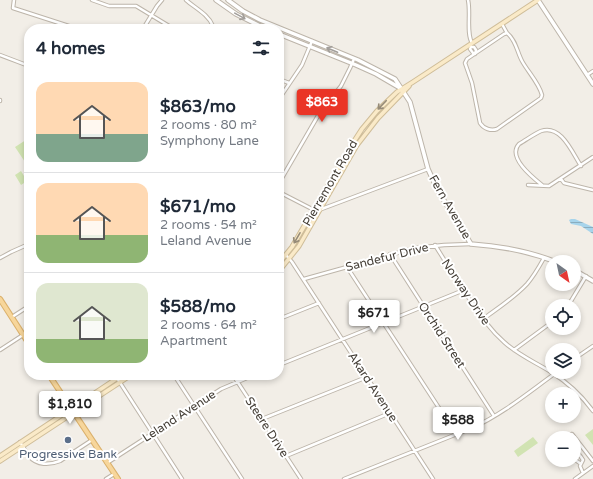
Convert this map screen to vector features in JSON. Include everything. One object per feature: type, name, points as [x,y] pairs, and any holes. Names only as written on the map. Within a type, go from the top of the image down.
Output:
[{"type":"main road","name":"Pierremont Road","points":[[284,257],[295,242],[359,133],[370,118],[388,100],[413,82],[538,0]]},
{"type":"main road","name":"Pierremont Road","points":[[284,265],[299,246],[355,148],[402,90]]},
{"type":"main road","points":[[351,146],[355,148]]},
{"type":"main road","points":[[322,195],[327,197]]},
{"type":"main road","points":[[0,299],[23,335]]},
{"type":"main road","points":[[52,380],[118,479]]},
{"type":"main road","points":[[0,456],[114,380]]},
{"type":"main road","points":[[0,461],[123,380]]},
{"type":"street","points":[[14,0],[13,8],[63,24]]},
{"type":"street","points":[[92,0],[109,6],[136,6],[166,24]]},
{"type":"street","points":[[146,24],[162,0]]},
{"type":"street","points":[[186,0],[208,18],[212,24]]},
{"type":"street","points":[[216,0],[236,14],[256,24]]},
{"type":"street","name":"Fern Avenue","points":[[228,0],[243,11],[270,24]]},
{"type":"street","points":[[468,0],[470,49],[472,53],[475,54]]},
{"type":"street","points":[[538,0],[593,84]]},
{"type":"street","points":[[502,24],[516,46],[522,60],[542,95],[541,98],[497,129],[491,130],[481,125],[472,83],[465,64],[467,59],[504,34],[507,34]]},
{"type":"street","name":"Fern Avenue","points":[[284,30],[376,68],[396,79],[410,102],[428,169],[437,189],[471,244],[498,246],[544,258]]},
{"type":"street","points":[[284,36],[352,63],[376,74],[402,90]]},
{"type":"street","points":[[284,92],[302,65],[312,41]]},
{"type":"street","points":[[0,55],[24,64]]},
{"type":"street","points":[[284,174],[319,114],[341,86],[354,59]]},
{"type":"street","points":[[587,75],[593,71]]},
{"type":"street","points":[[284,82],[289,84]]},
{"type":"street","points":[[542,185],[524,169],[517,158],[516,152],[519,144],[539,132],[550,130],[560,134],[581,166]]},
{"type":"street","points":[[528,185],[549,186],[593,157]]},
{"type":"street","points":[[284,195],[314,210],[320,210],[428,169]]},
{"type":"street","points":[[560,179],[564,183],[593,190]]},
{"type":"street","name":"Sandefur Drive","points":[[304,279],[415,248],[435,245],[471,244]]},
{"type":"street","name":"Norway Drive","points":[[435,245],[483,319],[496,334],[514,350],[545,367]]},
{"type":"street","points":[[0,258],[24,246]]},
{"type":"street","name":"Orchid Street","points":[[390,254],[494,416]]},
{"type":"street","name":"Akard Avenue","points":[[286,255],[304,279],[434,479]]},
{"type":"street","points":[[483,319],[522,289],[537,270],[544,258]]},
{"type":"street","points":[[347,267],[456,434]]},
{"type":"street","points":[[581,274],[593,281]]},
{"type":"street","points":[[572,299],[586,276]]},
{"type":"street","points":[[284,363],[464,290]]},
{"type":"street","points":[[284,317],[319,303]]},
{"type":"street","points":[[12,318],[24,310]]},
{"type":"street","points":[[514,350],[545,327]]},
{"type":"street","points":[[0,350],[23,335]]},
{"type":"street","points":[[581,355],[593,346]]},
{"type":"street","points":[[262,419],[367,377]]},
{"type":"street","points":[[344,479],[478,425],[516,402],[548,379]]},
{"type":"street","name":"Norway Drive","points":[[563,379],[592,407],[593,411]]},
{"type":"street","points":[[177,380],[242,479]]},
{"type":"street","name":"Leland Avenue","points":[[107,463],[221,389],[242,380]]},
{"type":"street","points":[[120,382],[182,479]]},
{"type":"street","name":"Steere Drive","points":[[237,382],[301,479]]},
{"type":"street","points":[[286,456],[390,413]]},
{"type":"street","points":[[27,438],[29,442]]},
{"type":"street","points":[[20,442],[33,460],[40,463],[50,464],[60,461],[92,440]]},
{"type":"street","points":[[581,444],[593,461]]},
{"type":"street","points":[[581,457],[581,464]]},
{"type":"street","points":[[575,479],[593,466]]},
{"type":"street","points":[[581,467],[583,473]]},
{"type":"street","points":[[106,479],[114,474]]},
{"type":"green space","points":[[24,141],[24,160],[15,147]]},
{"type":"green space","points":[[21,171],[24,176],[24,183],[21,185],[15,175]]},
{"type":"green space","points":[[593,429],[593,445],[585,435]]},
{"type":"green space","points":[[533,437],[538,443],[518,457],[514,451]]},
{"type":"water","points":[[575,219],[593,227],[593,234],[581,226],[571,224],[569,220]]},
{"type":"place","name":"Progressive Bank","points":[[68,440]]}]
